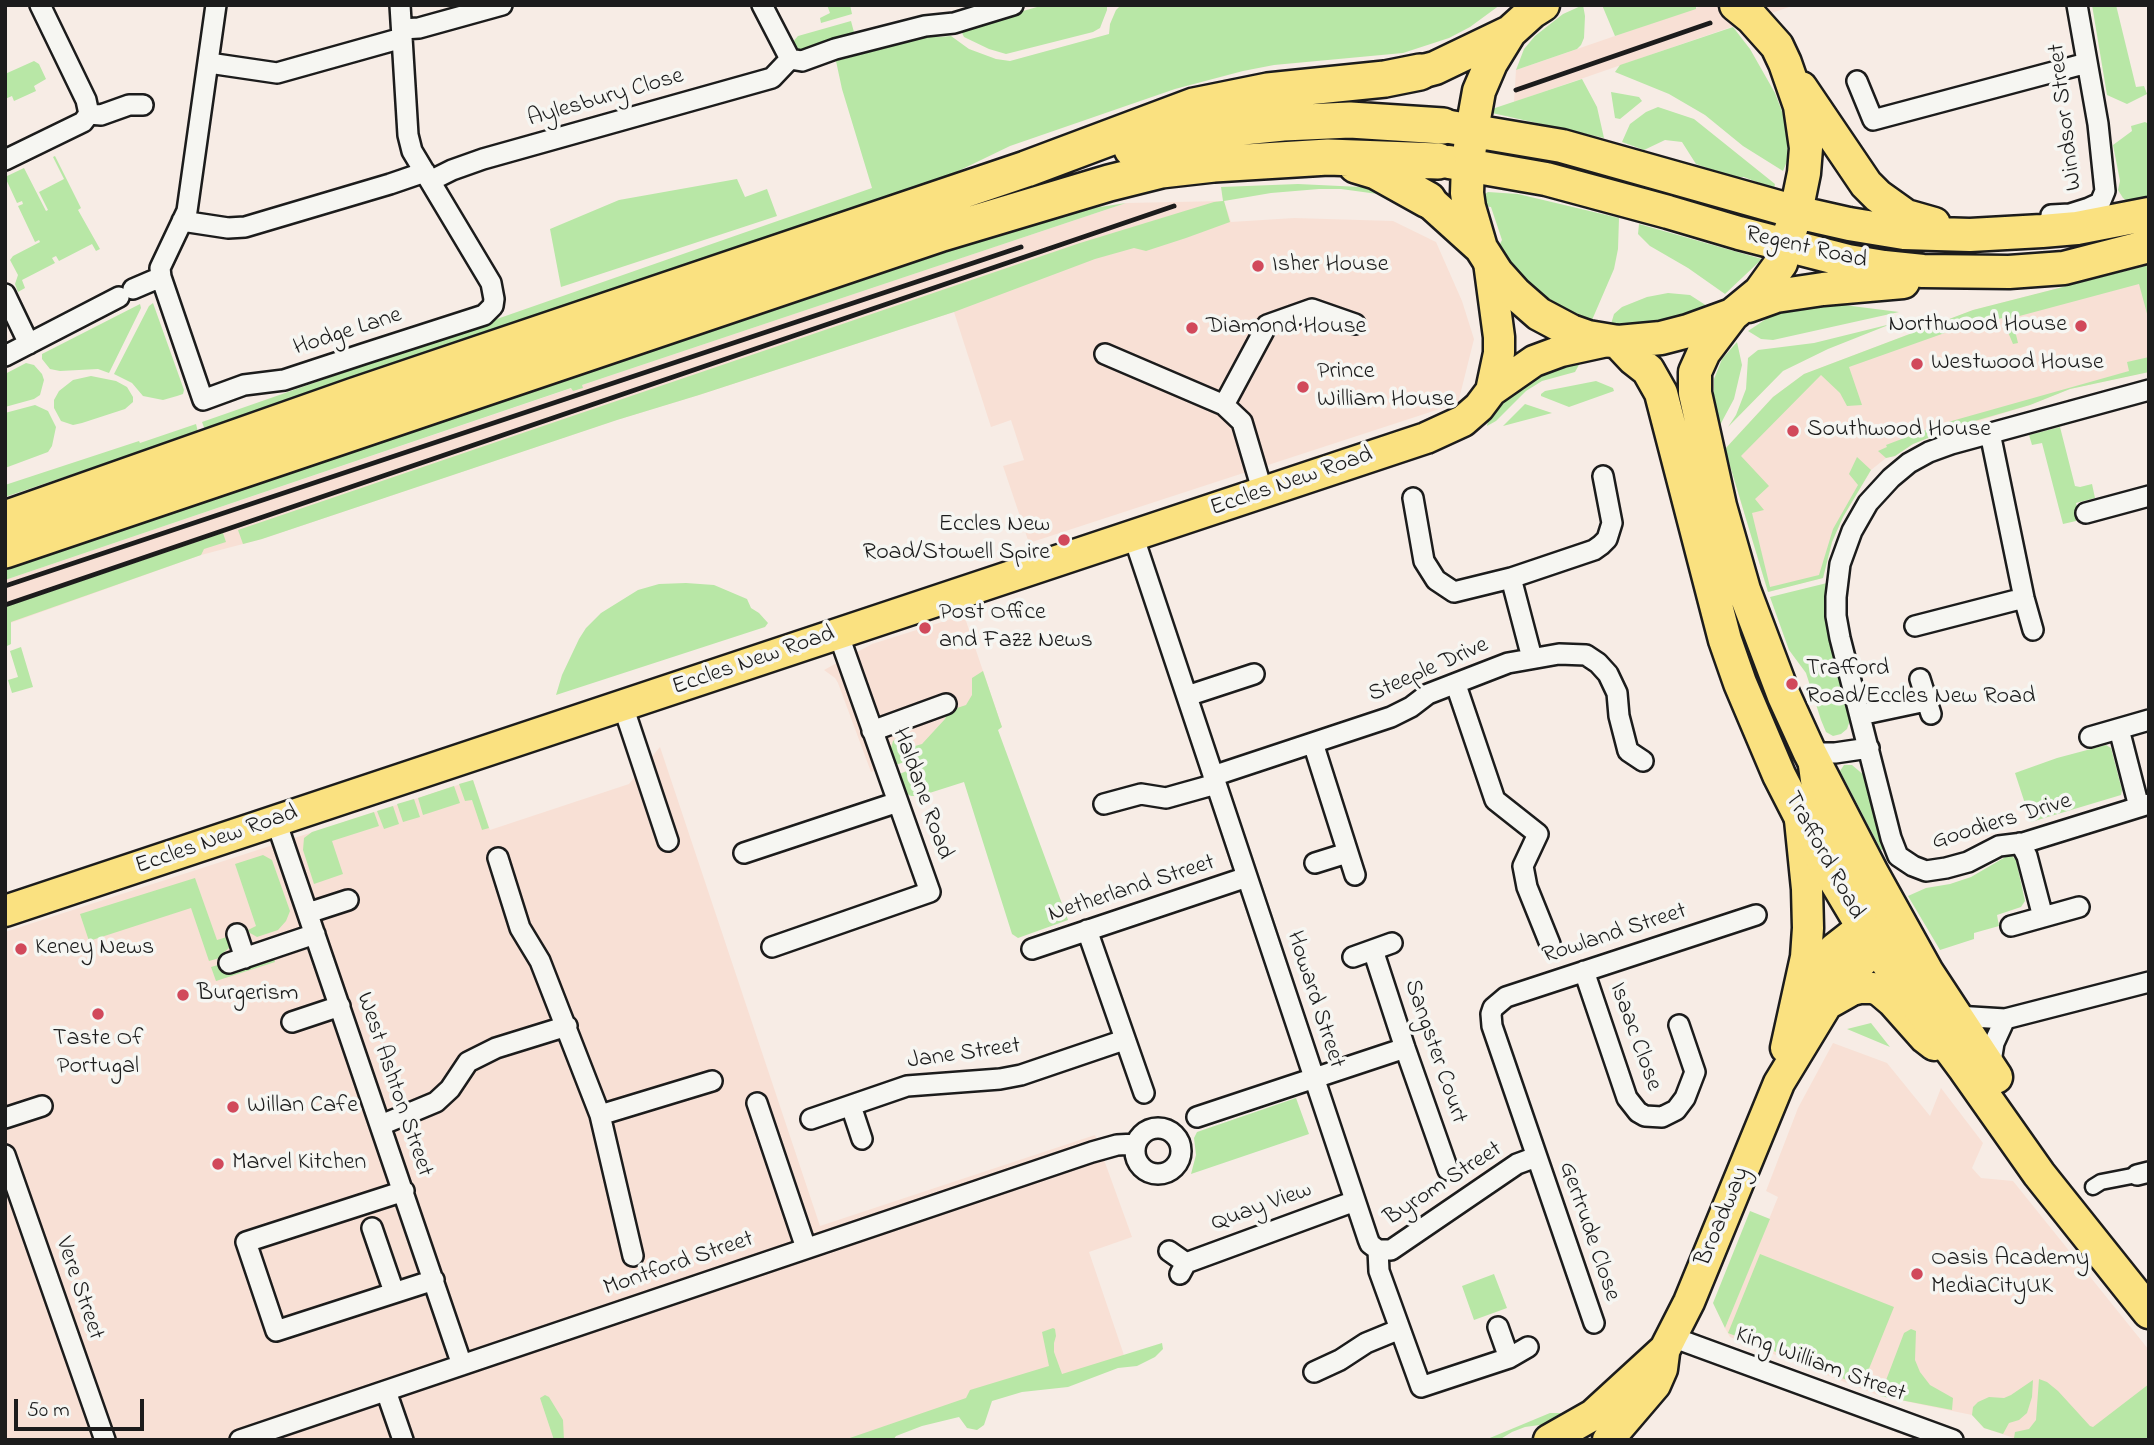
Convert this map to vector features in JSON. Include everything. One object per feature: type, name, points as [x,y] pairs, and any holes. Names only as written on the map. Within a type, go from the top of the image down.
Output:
[{"type":"highway","points":[[1485,255],[1467,193],[1453,163],[1457,128],[1510,32],[1543,5]]},
{"type":"highway","points":[[1736,5],[1752,18],[1781,54],[1860,176],[1878,196],[1906,216],[1985,233]]},
{"type":"highway","points":[[1736,312],[1760,292],[1780,263],[1796,212],[1804,173],[1806,148],[1800,106],[1762,5]]},
{"type":"highway","points":[[5,519],[354,396],[1026,169],[1194,106],[1268,90],[1385,79],[1420,72],[1435,68],[1510,32]]},
{"type":"highway","points":[[1026,169],[1193,134],[1253,125],[1350,120],[1457,128]]},
{"type":"highway","name":"Regent Road","points":[[1457,128],[1562,146],[1796,212],[1904,233],[1985,233],[2146,224]]},
{"type":"highway","points":[[5,550],[1028,205],[1109,183],[1161,170],[1328,157],[1453,163]]},
{"type":"highway","points":[[1328,157],[1376,171],[1428,200],[1485,255],[1515,293],[1539,314],[1571,331],[1612,342],[1661,338],[1688,331],[1776,296],[1823,289],[2009,272]]},
{"type":"highway","name":"Regent Road","points":[[1453,163],[1546,179],[1848,261],[1923,271],[2009,272],[2064,268],[2146,224]]},
{"type":"highway","name":"Trafford Road","points":[[1736,312],[1704,352],[1695,372],[1695,393],[1720,506],[1738,571],[1784,696],[1812,757],[1877,925],[1906,991],[2046,1148],[2149,1277]]},
{"type":"highway","name":"Trafford Road","points":[[1612,342],[1648,370],[1661,393],[1725,640],[1759,731],[1800,818],[1877,925],[1927,972],[1956,1016],[1978,1069],[2039,1174],[2149,1312]]},
{"type":"main road","points":[[1485,255],[1499,337],[1499,353],[1491,391]]},
{"type":"main road","name":"Eccles New Road","points":[[5,911],[1441,432],[1472,414],[1491,391],[1522,368],[1547,355],[1612,342]]},
{"type":"main road","points":[[1786,1048],[1806,957],[1808,928],[1800,818]]},
{"type":"main road","name":"Broadway","points":[[1608,1440],[1655,1385],[1668,1343],[1689,1302],[1779,1083],[1877,925]]},
{"type":"main road","name":"Broadway","points":[[1779,1083],[1786,1048],[1834,949],[1877,925]]},
{"type":"main road","points":[[1827,1004],[1860,988],[1880,990],[1925,1038],[1978,1069]]},
{"type":"main road","name":"Broadway","points":[[1549,1440],[1593,1415],[1668,1343]]},
{"type":"street","points":[[5,160],[83,122],[89,114],[86,100],[40,5]]},
{"type":"street","points":[[5,356],[161,277],[160,268],[187,211],[216,5]]},
{"type":"street","points":[[400,5],[408,135],[412,151],[428,176]]},
{"type":"street","points":[[209,63],[278,73],[419,28],[502,5]]},
{"type":"street","points":[[762,5],[790,59],[802,61],[835,49],[912,29],[954,23],[1013,5]]},
{"type":"street","name":"Windsor Street","points":[[1985,233],[2043,216],[2070,214],[2100,203],[2105,191],[2098,124],[2077,5]]},
{"type":"street","name":"Aylesbury Close","points":[[182,221],[228,228],[245,227],[772,78],[790,59]]},
{"type":"street","points":[[1857,81],[1873,120],[2087,63]]},
{"type":"street","points":[[89,114],[101,115],[130,105],[143,104]]},
{"type":"street","name":"Hodge Lane","points":[[161,277],[203,400],[244,385],[284,380],[484,314],[493,306],[491,282],[428,176]]},
{"type":"street","points":[[5,294],[29,344]]},
{"type":"street","points":[[1224,405],[1267,325],[1312,309],[1356,324]]},
{"type":"street","points":[[1105,354],[1224,405],[1242,422],[1263,493]]},
{"type":"street","name":"Goodiers Drive","points":[[2144,806],[2020,843],[1999,846],[1968,862],[1946,868],[1926,870],[1913,866],[1898,856],[1894,849],[1836,616],[1837,578],[1845,546],[1852,531],[1868,503],[1909,463],[1951,444],[2149,390]]},
{"type":"street","points":[[1990,433],[2033,630]]},
{"type":"street","points":[[1413,498],[1424,561],[1429,572],[1444,587],[1454,592],[1511,578],[1594,550],[1601,545],[1607,538],[1612,523],[1603,476]]},
{"type":"street","points":[[2086,513],[2149,496]]},
{"type":"street","name":"Howard Street","points":[[1133,536],[1368,1239],[1378,1250],[1379,1271],[1421,1387],[1509,1358],[1528,1347]]},
{"type":"street","points":[[1511,578],[1532,658]]},
{"type":"street","points":[[1915,626],[2024,598]]},
{"type":"street","name":"Haldane Road","points":[[772,947],[930,892],[838,634]]},
{"type":"street","name":"Steeple Drive","points":[[1104,804],[1141,794],[1166,798],[1391,717],[1428,694],[1508,663],[1573,654],[1586,656],[1598,663],[1608,674],[1615,687],[1620,724],[1628,751],[1643,761]]},
{"type":"street","points":[[1187,696],[1254,674]]},
{"type":"street","points":[[1860,715],[1929,708],[1920,679]]},
{"type":"street","points":[[1456,685],[1494,800],[1538,834],[1523,866],[1527,887],[1550,944]]},
{"type":"street","points":[[872,731],[946,704]]},
{"type":"street","points":[[623,706],[668,841]]},
{"type":"street","points":[[2090,737],[2149,720]]},
{"type":"street","points":[[2119,729],[2144,806]]},
{"type":"street","points":[[1313,743],[1355,875]]},
{"type":"street","points":[[1812,757],[1869,748]]},
{"type":"street","points":[[744,853],[898,802]]},
{"type":"street","name":"West Ashton Street","points":[[276,821],[463,1365]]},
{"type":"street","points":[[2020,843],[2027,856],[2043,917]]},
{"type":"street","points":[[1315,863],[1347,853]]},
{"type":"street","points":[[498,858],[520,928],[540,961],[600,1115],[634,1255]]},
{"type":"street","name":"Netherland Street","points":[[1032,949],[1247,877]]},
{"type":"street","points":[[308,913],[348,900]]},
{"type":"street","points":[[2011,926],[2079,907]]},
{"type":"street","name":"Rowland Street","points":[[1493,1008],[1506,997],[1756,915]]},
{"type":"street","points":[[1087,930],[1144,1093]]},
{"type":"street","points":[[237,934],[237,961],[315,934]]},
{"type":"street","name":"Sangster Court","points":[[1353,957],[1383,946],[1405,1048],[1448,1170]]},
{"type":"street","name":"Isaac Close","points":[[1584,971],[1627,1098],[1638,1112],[1645,1116],[1662,1117],[1676,1110],[1685,1098],[1695,1072],[1679,1025]]},
{"type":"street","points":[[1956,1016],[2005,1019],[2149,982]]},
{"type":"street","points":[[292,1023],[340,1006]]},
{"type":"street","name":"Gertrude Close","points":[[1493,1008],[1492,1026],[1594,1323]]},
{"type":"street","points":[[1978,1069],[2005,1019]]},
{"type":"street","points":[[381,1125],[436,1102],[450,1088],[468,1062],[496,1048],[567,1026]]},
{"type":"street","name":"Jane Street","points":[[811,1119],[907,1086],[1021,1075],[1124,1040]]},
{"type":"street","points":[[1197,1117],[1405,1048]]},
{"type":"street","points":[[600,1115],[712,1081]]},
{"type":"street","points":[[757,1103],[806,1248]]},
{"type":"street","points":[[5,1118],[42,1106]]},
{"type":"street","points":[[851,1106],[862,1139]]},
{"type":"street","name":"Montford Street","points":[[240,1440],[1092,1152],[1117,1145],[1136,1144]]},
{"type":"street","name":"Vere Street","points":[[5,1155],[105,1440]]},
{"type":"street","name":"Byrom Street","points":[[1378,1250],[1391,1250],[1517,1164],[1536,1157]]},
{"type":"street","points":[[2093,1187],[2101,1182],[2143,1174]]},
{"type":"street","points":[[404,1191],[246,1242],[276,1331],[433,1280]]},
{"type":"street","name":"Quay View","points":[[1169,1251],[1183,1268],[1355,1201]]},
{"type":"street","points":[[372,1228],[394,1292]]},
{"type":"street","points":[[1498,1327],[1509,1358]]},
{"type":"street","points":[[1314,1372],[1340,1360],[1366,1343],[1400,1329]]},
{"type":"street","name":"King William Street","points":[[1668,1343],[1953,1440]]},
{"type":"street","points":[[386,1391],[403,1440]]},
{"type":"shaded area","points":[[1705,5],[1795,5],[1514,102],[1516,70]]},
{"type":"shaded area","points":[[1224,201],[1231,222],[1294,218],[1393,221],[1436,242],[1462,301],[1474,339],[1458,403],[1029,543],[1003,466],[1024,460],[1011,420],[991,427],[954,312],[617,420],[262,539],[201,555],[5,625],[5,580],[1126,203]]},
{"type":"shaded area","points":[[2149,265],[2149,372],[2070,389],[2030,405],[1933,435],[1895,456],[1886,458],[1871,470],[1843,517],[1832,542],[1823,578],[1768,592],[1725,449],[1773,397],[1804,374],[1973,310]]},
{"type":"shaded area","points":[[964,615],[1002,727],[871,772],[838,683],[824,670],[872,644]]},
{"type":"shaded area","points":[[660,747],[820,1226],[1095,1135],[1132,1237],[1089,1252],[1127,1364],[991,1398],[862,1440],[5,1440],[5,932],[473,780],[490,830],[629,784]]},
{"type":"shaded area","name":"Oasis Academy MediaCityUK","points":[[1833,1043],[1887,1063],[1930,1116],[1941,1088],[1983,1143],[1972,1168],[1981,1178],[2013,1181],[2149,1350],[2149,1440],[2020,1440],[1984,1428],[1972,1415],[1880,1396],[1730,1337],[1725,1328],[1778,1197],[1766,1191],[1798,1108]]},
{"type":"green space","points":[[827,5],[850,5],[852,14],[821,23],[820,18],[830,13]]},
{"type":"green space","points":[[1044,5],[1107,5],[1107,10],[1100,28],[1093,32],[1006,54],[964,37],[960,29]]},
{"type":"green space","points":[[1121,5],[1500,5],[1470,27],[1449,38],[1403,53],[1274,65],[1175,89],[1010,146],[950,175],[205,430],[202,422],[872,188],[836,61],[931,36],[951,36],[969,49],[1010,61],[1109,34],[1110,24]]},
{"type":"green space","points":[[1583,5],[1584,38],[1577,49],[1516,70],[1524,49],[1535,36],[1563,14]]},
{"type":"green space","points":[[1602,5],[1696,5],[1696,9],[1615,36]]},
{"type":"green space","points":[[2092,5],[2116,5],[2136,87],[2144,86],[2147,94],[2127,104],[2107,95]]},
{"type":"green space","points":[[851,21],[855,36],[805,50],[790,45],[798,36]]},
{"type":"green space","points":[[1733,27],[1750,49],[1775,93],[1786,122],[1788,159],[1783,171],[1743,146],[1705,115],[1669,94],[1615,72],[1620,65]]},
{"type":"green space","points":[[34,61],[39,64],[46,79],[34,86],[36,91],[14,101],[12,96],[5,99],[5,74]]},
{"type":"green space","points":[[1582,79],[1597,107],[1604,138],[1492,113],[1492,109]]},
{"type":"green space","points":[[1611,92],[1639,97],[1642,101],[1620,119],[1615,118]]},
{"type":"green space","points":[[1658,107],[1694,119],[1775,184],[1774,189],[1744,177],[1733,177],[1696,164],[1682,142],[1665,140],[1644,150],[1622,142],[1630,124]]},
{"type":"green space","points":[[2145,122],[2149,124],[2149,197],[2127,201],[2118,190],[2120,181],[2113,145],[2132,131],[2131,126]]},
{"type":"green space","points":[[55,156],[81,208],[78,210],[100,249],[96,251],[92,244],[59,261],[56,256],[52,258],[55,263],[22,280],[25,288],[18,292],[15,284],[18,275],[10,260],[40,242],[35,242],[18,206],[23,204],[22,201],[17,203],[5,177],[24,168],[46,211],[48,210],[39,192],[64,179],[53,157]]},
{"type":"green space","points":[[737,179],[745,197],[767,189],[777,216],[561,287],[550,229],[619,200]]},
{"type":"green space","points":[[1298,184],[1386,191],[1385,195],[1319,189],[1224,201],[1230,222],[1186,238],[1146,251],[1134,248],[1095,259],[954,312],[617,420],[262,539],[243,544],[238,530],[1080,243],[1223,201],[1221,187]]},
{"type":"green space","points":[[1485,194],[1518,194],[1619,218],[1614,269],[1592,320],[1563,308],[1536,290],[1515,269],[1499,246],[1502,240],[1491,207],[1484,206]]},
{"type":"green space","points":[[1126,203],[582,385],[583,388],[573,391],[571,388],[5,580],[5,570],[1036,222],[1081,210]]},
{"type":"green space","points":[[1639,224],[1762,259],[1725,294],[1650,246],[1638,234]]},
{"type":"green space","points":[[2149,265],[2149,321],[2139,284],[2012,318],[2018,343],[2013,344],[2002,318],[1978,325],[1979,330],[1974,332],[1970,324],[1849,367],[1862,405],[1847,406],[1840,393],[1821,375],[1741,456],[1769,486],[1755,499],[1764,510],[1752,513],[1770,587],[1819,575],[1833,529],[1858,485],[1849,474],[1857,457],[1871,470],[1843,517],[1832,542],[1823,578],[1768,592],[1725,449],[1773,397],[1804,374],[1973,310]]},
{"type":"green space","points":[[1668,293],[1690,295],[1707,306],[1686,318],[1661,325],[1611,324],[1614,314],[1622,307],[1647,297]]},
{"type":"green space","points":[[153,303],[184,390],[183,394],[163,400],[143,396],[132,383],[114,374]]},
{"type":"green space","points":[[1828,303],[1899,312],[1773,340],[1761,339],[1748,331],[1786,309]]},
{"type":"green space","points":[[140,304],[141,308],[109,373],[98,369],[50,369],[42,359],[42,354]]},
{"type":"green space","points":[[1891,324],[1828,349],[1783,371],[1728,427],[1746,389],[1748,358],[1758,350],[1814,343]]},
{"type":"green space","points":[[1737,342],[1742,365],[1734,399],[1720,425],[1714,402],[1714,379],[1722,359]]},
{"type":"green space","points":[[2149,357],[2149,372],[2070,389],[2030,405],[1961,425],[1913,444],[1895,456],[1886,458],[1878,451],[1887,447],[1886,445],[1941,424],[2129,371],[2127,362]]},
{"type":"green space","points":[[26,363],[34,365],[42,374],[44,380],[40,395],[5,407],[5,374]]},
{"type":"green space","points":[[1570,363],[1580,363],[1575,372],[1542,381],[1526,391],[1496,421],[1487,426],[1488,421],[1517,385],[1532,376]]},
{"type":"green space","points":[[91,376],[116,381],[127,387],[133,402],[125,409],[82,423],[73,425],[61,421],[54,408],[54,400],[59,391],[73,380]]},
{"type":"green space","points":[[1596,381],[1613,388],[1614,391],[1569,407],[1541,396],[1545,391]]},
{"type":"green space","points":[[1525,404],[1552,413],[1503,426]]},
{"type":"green space","points":[[35,405],[48,411],[56,427],[52,446],[48,452],[5,468],[5,413]]},
{"type":"green space","points":[[196,424],[198,432],[5,497],[5,485]]},
{"type":"green space","points":[[2060,427],[2075,486],[2092,484],[2095,498],[2076,503],[2079,514],[2076,521],[2063,524],[2042,443],[2032,445],[2029,435]]},
{"type":"green space","points":[[223,533],[226,542],[204,549],[201,555],[11,622],[11,644],[5,647],[5,607]]},
{"type":"green space","points":[[1827,583],[1829,612],[1851,707],[1847,729],[1833,736],[1826,732],[1806,673],[1789,650],[1770,597]]},
{"type":"green space","points":[[659,584],[714,585],[747,599],[751,608],[768,623],[765,627],[556,695],[579,639],[601,613],[638,590]]},
{"type":"green space","points":[[21,647],[33,687],[12,693],[8,680],[18,677],[10,651]]},
{"type":"green space","points":[[983,671],[1002,727],[998,730],[1068,920],[1018,938],[1012,934],[964,782],[920,796],[911,796],[905,793],[897,775],[909,770],[905,762],[895,765],[891,748],[898,737],[900,743],[905,746],[922,744],[945,719],[948,711],[966,705],[972,695],[972,678]]},
{"type":"green space","points":[[2106,745],[2111,748],[2121,795],[2031,822],[2015,773]]},
{"type":"green space","points":[[1844,765],[1852,765],[1865,776],[1884,849],[1881,850],[1840,771]]},
{"type":"green space","points":[[473,780],[489,828],[482,830],[472,800],[465,801],[459,784]]},
{"type":"green space","points":[[454,786],[460,803],[423,815],[418,798]]},
{"type":"green space","points":[[414,799],[420,817],[403,822],[397,804]]},
{"type":"green space","points":[[393,806],[399,824],[384,829],[377,811]]},
{"type":"green space","points":[[374,812],[379,826],[332,841],[343,874],[314,884],[303,850],[304,838],[312,832]]},
{"type":"green space","points":[[263,855],[272,860],[290,911],[278,930],[257,937],[248,930],[256,926],[235,864]]},
{"type":"green space","points":[[2007,856],[2016,860],[2025,901],[2021,907],[1997,915],[1999,926],[1974,933],[1974,939],[1940,950],[1908,896],[1926,888],[1971,877]]},
{"type":"green space","points":[[195,878],[217,940],[230,936],[229,948],[222,954],[223,957],[209,961],[191,908],[89,941],[80,914]]},
{"type":"green space","points":[[273,956],[275,962],[216,981],[211,967],[225,963]]},
{"type":"green space","points":[[1871,1023],[1890,1047],[1847,1029]]},
{"type":"green space","points":[[1296,1098],[1309,1134],[1191,1174],[1196,1155],[1194,1138],[1197,1132]]},
{"type":"green space","points":[[1750,1211],[1770,1219],[1725,1328],[1713,1303]]},
{"type":"green space","points":[[1760,1254],[1894,1307],[1862,1386],[1728,1333]]},
{"type":"green space","points":[[1494,1274],[1507,1308],[1474,1320],[1462,1286]]},
{"type":"green space","points":[[1053,1328],[1056,1336],[1054,1352],[1062,1374],[1162,1343],[1163,1349],[1155,1357],[1137,1366],[1118,1368],[1068,1387],[1022,1392],[992,1401],[984,1425],[977,1430],[967,1428],[959,1417],[922,1426],[896,1436],[893,1440],[844,1440],[966,1398],[970,1390],[1049,1366],[1042,1332]]},
{"type":"green space","points":[[1911,1329],[1916,1331],[1915,1360],[1920,1372],[1930,1385],[1953,1398],[1952,1410],[1880,1396],[1904,1333]]},
{"type":"green space","points":[[2039,1379],[2058,1391],[2093,1427],[2149,1384],[2149,1440],[2014,1438],[2015,1432],[2029,1429],[2036,1420]]},
{"type":"green space","points":[[2033,1380],[2027,1413],[2019,1420],[2009,1423],[2003,1434],[1984,1428],[1972,1415],[1973,1407],[1978,1402],[1989,1397],[2004,1398]]},
{"type":"green space","points":[[545,1395],[563,1420],[564,1440],[554,1440],[540,1398]]},
{"type":"green space","points":[[1550,1413],[1565,1416],[1561,1422],[1525,1427],[1499,1440],[1485,1440]]},
{"type":"railway","points":[[1516,90],[1710,23]]},
{"type":"railway","points":[[5,605],[1174,206]]},
{"type":"railway","points":[[5,586],[1021,247]]},
{"type":"place","name":"Isher House","points":[[1258,266]]},
{"type":"place","name":"Northwood House","points":[[2081,326]]},
{"type":"place","name":"Diamond House","points":[[1192,328]]},
{"type":"place","name":"Westwood House","points":[[1917,364]]},
{"type":"place","name":"Prince William House","points":[[1303,387]]},
{"type":"place","name":"Southwood House","points":[[1793,431]]},
{"type":"place","name":"Eccles New Road/Stowell Spire","points":[[1064,540]]},
{"type":"place","name":"Post Office and Fazz News","points":[[925,628]]},
{"type":"place","name":"Trafford Road/Eccles New Road","points":[[1792,684]]},
{"type":"place","name":"Keney News","points":[[21,949]]},
{"type":"place","name":"Burgerism","points":[[183,995]]},
{"type":"place","name":"Taste Of Portugal","points":[[98,1014]]},
{"type":"place","name":"Willan Cafe","points":[[233,1107]]},
{"type":"place","name":"Marvel Kitchen","points":[[218,1164]]},
{"type":"place","name":"Oasis Academy MediaCityUK","points":[[1917,1274]]}]
